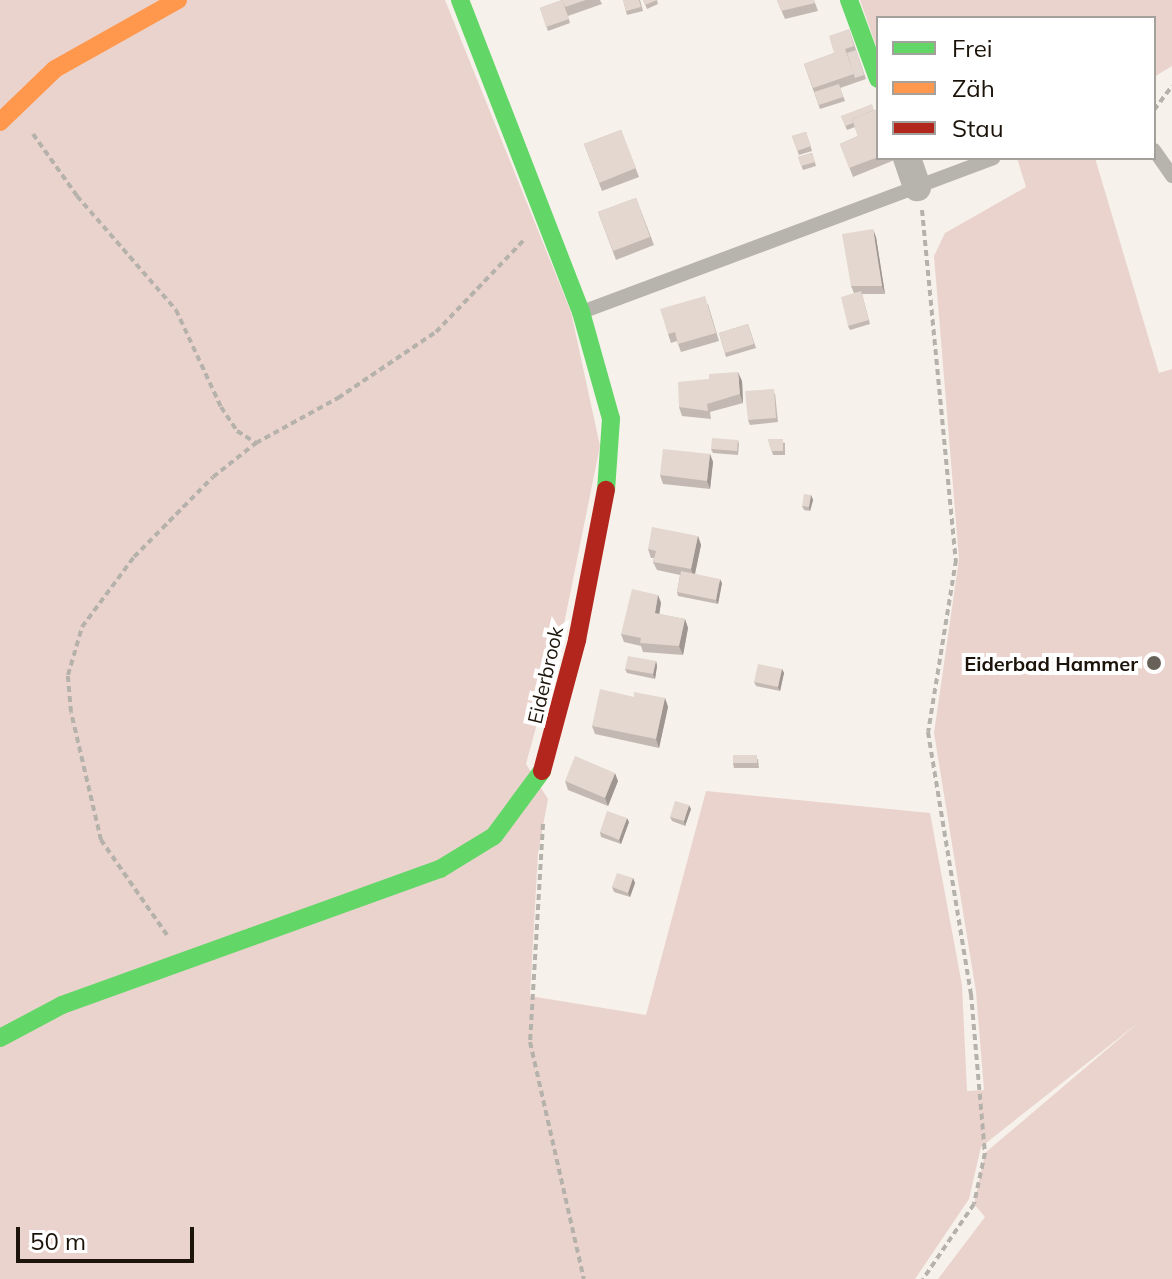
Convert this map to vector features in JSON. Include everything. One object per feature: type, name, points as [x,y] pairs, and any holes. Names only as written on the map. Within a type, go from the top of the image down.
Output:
[{"type":"street","points":[[0,122],[55,69],[178,0]]},
{"type":"street","name":"Eiderbrook","points":[[0,1038],[62,1005],[185,964],[440,869],[494,836],[541,776],[565,696],[611,448],[608,394],[581,312],[460,0]]},
{"type":"street","points":[[849,0],[876,74]]},
{"type":"street","points":[[908,160],[917,187]]},
{"type":"lane","points":[[1156,153],[1172,176]]},
{"type":"lane","points":[[581,312],[988,160]]},
{"type":"path","points":[[1156,107],[1172,86]]},
{"type":"path","points":[[15,105],[77,196],[176,310],[221,407],[237,431],[256,443]]},
{"type":"path","points":[[917,187],[927,245],[956,560],[928,732],[971,994],[985,1153],[974,1204],[923,1279]]},
{"type":"path","points":[[185,964],[101,840],[71,712],[68,675],[82,627],[134,557],[213,477],[256,443],[338,398],[436,332],[530,233],[542,214]]},
{"type":"path","points":[[541,776],[548,799],[538,853],[530,1042],[584,1279]]},
{"type":"shaded area","points":[[0,0],[445,0],[571,312],[600,446],[563,629],[526,764],[548,799],[538,853],[530,996],[646,1015],[706,791],[930,813],[962,985],[967,1091],[984,1090],[976,992],[934,733],[959,559],[934,256],[945,233],[1026,187],[1018,160],[1096,160],[1159,373],[1172,369],[1172,1279],[938,1279],[985,1217],[974,1204],[985,1153],[1138,1023],[981,1147],[969,1199],[915,1279],[0,1279]]},
{"type":"shaded area","points":[[860,0],[1172,0],[1172,66],[1156,76],[1156,16],[876,16],[876,46]]},
{"type":"building","points":[[562,0],[586,0],[565,7]]},
{"type":"building","points":[[562,0],[569,19],[546,27],[540,8]]},
{"type":"building","points":[[623,0],[639,0],[641,7],[626,11]]},
{"type":"building","points":[[777,0],[814,0],[815,3],[781,11]]},
{"type":"building","points":[[849,29],[854,46],[845,49],[854,74],[813,88],[804,64],[834,53],[829,36]]},
{"type":"building","points":[[856,50],[864,75],[855,78],[847,53]]},
{"type":"building","points":[[839,84],[843,97],[819,105],[814,92]]},
{"type":"building","points":[[872,104],[874,110],[852,119],[853,123],[845,126],[841,116]]},
{"type":"building","points":[[876,109],[876,158],[849,168],[840,144],[858,136],[852,119]]},
{"type":"building","points":[[621,130],[636,168],[599,183],[584,144]]},
{"type":"building","points":[[806,132],[811,146],[797,151],[792,136]]},
{"type":"building","points":[[812,153],[815,162],[801,166],[798,157]]},
{"type":"building","points":[[636,198],[650,237],[613,251],[598,212]]},
{"type":"building","points":[[873,229],[882,286],[851,286],[842,234]]},
{"type":"building","points":[[861,291],[869,320],[848,326],[841,297]]},
{"type":"building","points":[[705,296],[716,333],[678,344],[675,332],[668,334],[660,309]]},
{"type":"building","points":[[748,324],[754,344],[725,353],[719,333]]},
{"type":"building","points":[[738,372],[740,394],[707,404],[708,411],[679,407],[678,382],[709,379],[709,374]]},
{"type":"building","points":[[774,389],[776,418],[748,420],[745,391]]},
{"type":"building","points":[[712,438],[738,440],[737,451],[711,449]]},
{"type":"building","points":[[768,439],[783,439],[783,451],[771,451]]},
{"type":"building","points":[[663,449],[710,454],[707,481],[660,475]]},
{"type":"building","points":[[804,494],[811,495],[809,507],[802,506]]},
{"type":"building","points":[[652,527],[698,536],[691,569],[653,562],[656,551],[648,549]]},
{"type":"building","points":[[681,571],[720,579],[716,600],[677,592]]},
{"type":"building","points":[[632,589],[658,595],[655,613],[685,619],[679,646],[640,643],[641,638],[621,634]]},
{"type":"building","points":[[628,656],[656,661],[653,674],[625,669]]},
{"type":"building","points":[[758,664],[782,669],[778,687],[754,682]]},
{"type":"building","points":[[600,689],[634,697],[634,692],[665,698],[656,739],[592,726]]},
{"type":"building","points":[[733,755],[757,755],[757,763],[733,763]]},
{"type":"building","points":[[575,756],[615,773],[605,798],[565,781]]},
{"type":"building","points":[[675,801],[689,805],[684,821],[670,817]]},
{"type":"building","points":[[607,811],[627,818],[619,840],[600,832]]},
{"type":"building","points":[[617,873],[633,878],[628,893],[612,887]]},
{"type":"traffic: fast","points":[[460,0],[581,312],[611,419],[606,490]]},
{"type":"traffic: fast","points":[[849,0],[876,74]]},
{"type":"traffic: fast","points":[[0,1038],[62,1005],[440,869],[494,836],[542,771]]},
{"type":"traffic: slow","points":[[0,122],[55,69],[178,0]]},
{"type":"traffic: jam","points":[[542,771],[577,640],[606,490]]},
{"type":"place","name":"Eiderbad Hammer","points":[[1154,663]]}]
